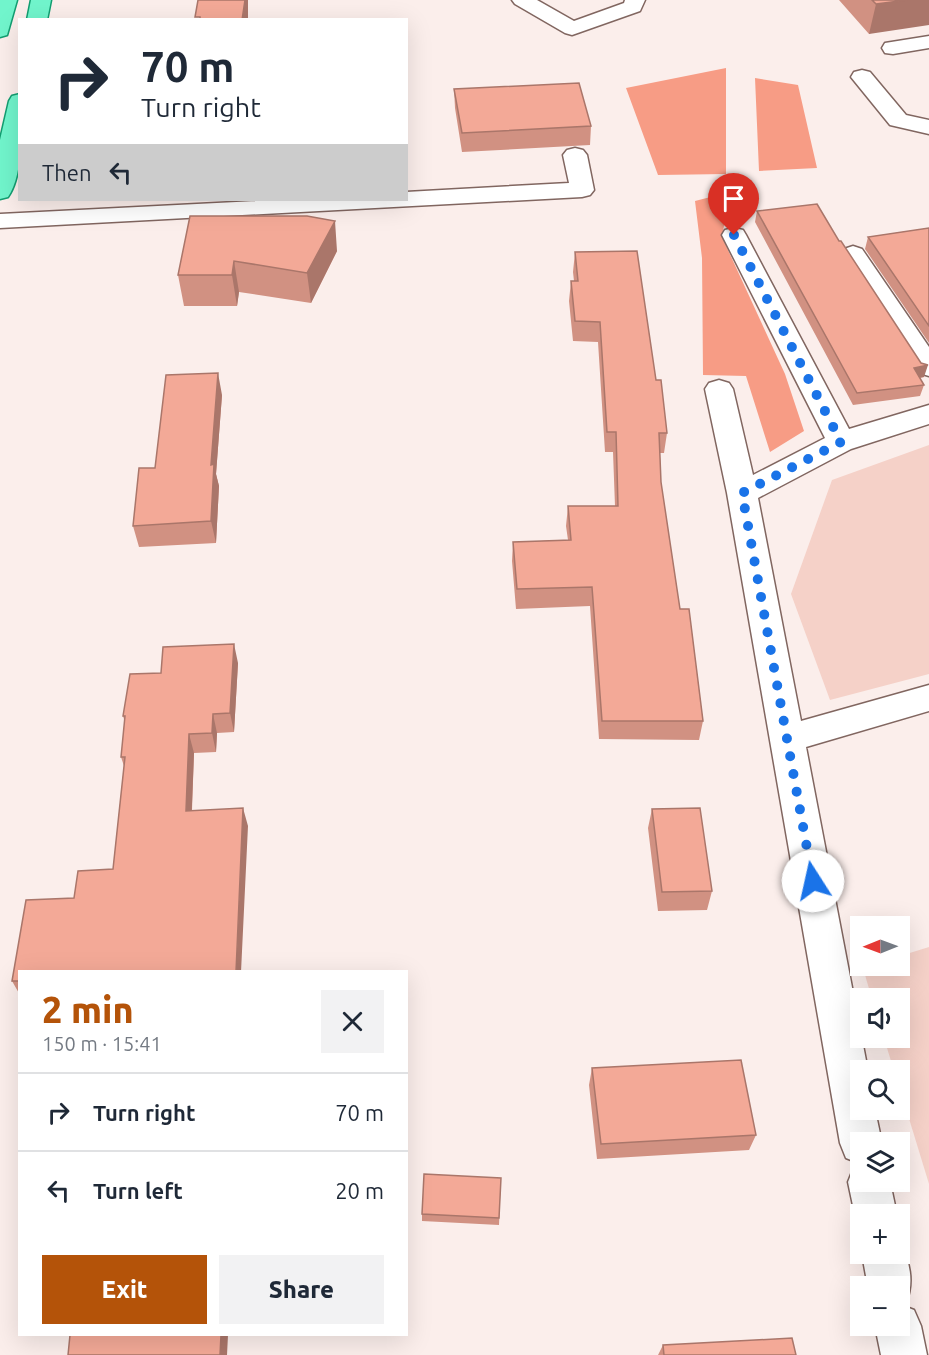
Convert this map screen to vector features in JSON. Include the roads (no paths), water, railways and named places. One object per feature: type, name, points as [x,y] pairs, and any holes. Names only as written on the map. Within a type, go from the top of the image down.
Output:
[{"type":"main road","points":[[0,31],[8,0]]},
{"type":"main road","points":[[37,18],[41,0]]},
{"type":"main road","points":[[0,192],[18,109]]},
{"type":"street","points":[[522,0],[572,29],[633,7],[635,0]]},
{"type":"street","points":[[893,48],[929,42]]},
{"type":"street","points":[[862,77],[898,120],[929,127]]},
{"type":"street","points":[[408,199],[582,190],[575,155]]},
{"type":"street","points":[[0,221],[368,201]]},
{"type":"street","points":[[734,235],[841,442]]},
{"type":"street","points":[[853,254],[929,367]]},
{"type":"street","points":[[719,389],[742,493],[859,1132]]},
{"type":"street","points":[[742,493],[841,442],[929,414]]},
{"type":"street","points":[[787,739],[929,698]]},
{"type":"street","points":[[900,1336],[904,1355]]}]
